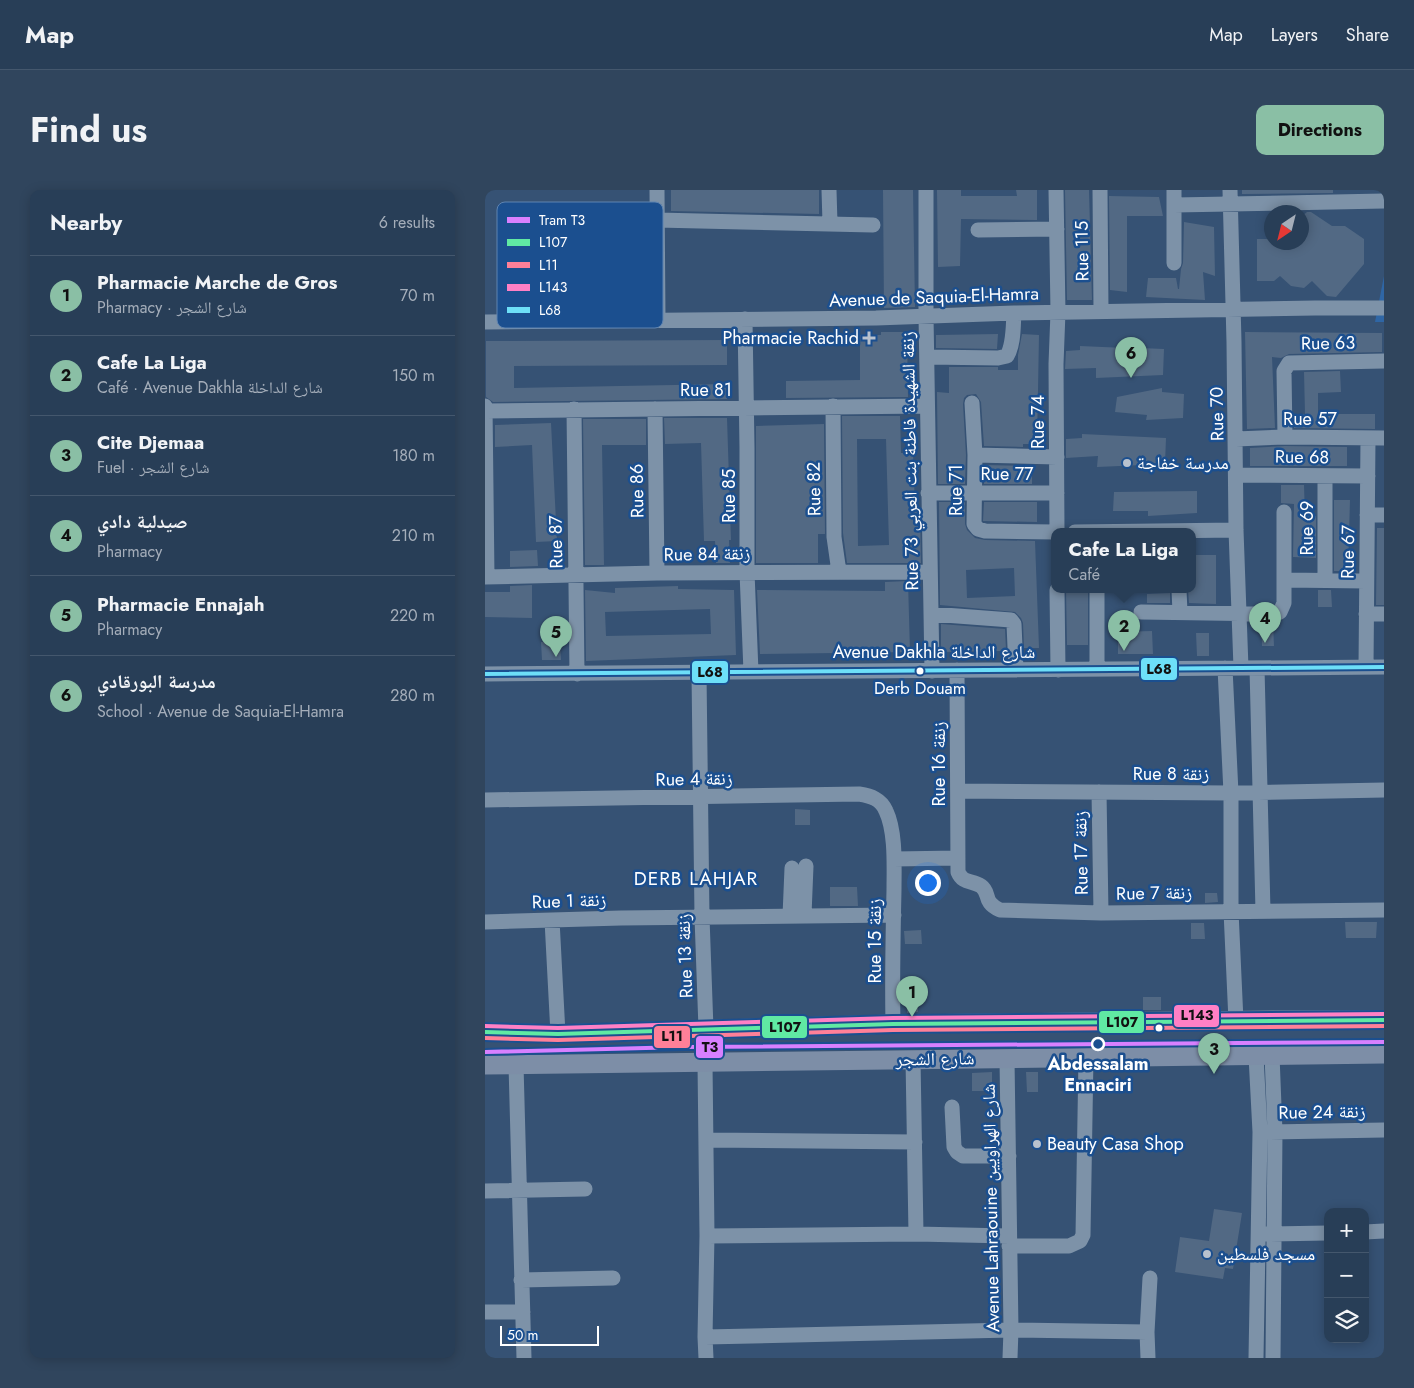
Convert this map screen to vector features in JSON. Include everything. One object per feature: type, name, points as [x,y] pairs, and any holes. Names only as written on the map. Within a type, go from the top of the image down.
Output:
[{"type":"main road","name":"شارع الشجر","points":[[485,1032],[558,1034],[893,1024],[1384,1020]]},
{"type":"main road","name":"شارع الشجر","points":[[485,1066],[1384,1054]]},
{"type":"street","points":[[829,190],[830,223]]},
{"type":"street","name":"Rue 73 زنقة الشهيدة فاطنة بنت العربي","points":[[926,190],[928,493],[932,671]]},
{"type":"street","name":"Rue 74","points":[[1056,190],[1058,312],[1056,528]]},
{"type":"street","name":"Rue 115","points":[[1100,190],[1101,312]]},
{"type":"street","points":[[1174,263],[1174,197],[1365,196],[1384,201]]},
{"type":"street","name":"Rue 70","points":[[1230,197],[1234,310],[1236,530],[1241,668]]},
{"type":"street","points":[[663,220],[873,225]]},
{"type":"street","points":[[978,230],[1057,229]]},
{"type":"street","name":"Avenue de Saquia-El-Hamra","points":[[663,319],[1384,308]]},
{"type":"street","points":[[927,357],[998,358],[1007,356],[1012,343],[1014,313]]},
{"type":"street","name":"Rue 85","points":[[745,319],[747,572],[751,672]]},
{"type":"street","name":"Rue 63","points":[[1285,437],[1284,371],[1289,363],[1384,360]]},
{"type":"street","name":"Rue 71","points":[[972,403],[975,454],[974,524],[978,529],[985,531],[1051,532]]},
{"type":"street","points":[[485,406],[486,577]]},
{"type":"street","name":"Rue 82","points":[[833,406],[834,537],[839,572]]},
{"type":"street","name":"Rue 81","points":[[485,411],[927,406]]},
{"type":"street","name":"Rue 86","points":[[655,409],[657,573]]},
{"type":"street","name":"Rue 87","points":[[574,410],[577,674]]},
{"type":"street","name":"Rue 57","points":[[1236,439],[1285,437],[1384,438]]},
{"type":"street","name":"Rue 67","points":[[1366,667],[1368,438]]},
{"type":"street","points":[[975,454],[1057,457]]},
{"type":"street","name":"Rue 68","points":[[1236,475],[1368,476]]},
{"type":"street","name":"Rue 69","points":[[1325,476],[1325,580]]},
{"type":"street","name":"Rue 77","points":[[928,493],[1057,493]]},
{"type":"street","points":[[1141,612],[1275,614],[1280,612],[1284,603],[1285,580],[1284,512]]},
{"type":"street","points":[[1367,515],[1384,515]]},
{"type":"street","points":[[1196,531],[1236,530]]},
{"type":"street","name":"Rue 84 زنقة","points":[[486,577],[657,573],[930,572]]},
{"type":"street","name":"Rue 69","points":[[1285,580],[1366,581]]},
{"type":"street","points":[[1057,593],[1058,670]]},
{"type":"street","points":[[1097,593],[1097,669]]},
{"type":"street","points":[[1179,593],[1180,612]]},
{"type":"street","points":[[931,614],[1005,618],[1011,620],[1013,624],[1016,670]]},
{"type":"street","points":[[1366,614],[1384,614]]},
{"type":"street","name":"Avenue Dakhla شارع الداخلة","points":[[485,674],[1384,667]]},
{"type":"street","points":[[1225,668],[1231,793],[1231,911],[1236,1021]]},
{"type":"street","points":[[1257,668],[1263,911]]},
{"type":"street","name":"Rue 16 زنقة","points":[[957,670],[958,858]]},
{"type":"street","name":"Rue 13 زنقة","points":[[699,673],[702,917],[706,1029]]},
{"type":"street","name":"Rue 8 زنقة","points":[[958,791],[1231,793],[1384,790]]},
{"type":"street","name":"Rue 17 زنقة","points":[[1099,792],[1101,913]]},
{"type":"street","name":"Rue 4 زنقة","points":[[485,800],[859,794],[870,796],[879,801],[890,821]]},
{"type":"street","name":"Rue 15 زنقة","points":[[890,821],[894,859],[893,1024]]},
{"type":"street","points":[[894,859],[958,858]]},
{"type":"street","name":"Rue 7 زنقة","points":[[958,858],[960,877],[964,881],[980,885],[988,901],[1000,910],[1101,913],[1384,910]]},
{"type":"street","points":[[797,915],[799,867]]},
{"type":"street","name":"Rue 1 زنقة","points":[[485,922],[797,915],[893,915]]},
{"type":"street","points":[[551,920],[558,1034]]},
{"type":"street","points":[[1264,1056],[1267,1132],[1275,1234],[1273,1358]]},
{"type":"street","points":[[707,1236],[916,1234],[1075,1245],[1083,1235],[1086,1057]]},
{"type":"street","name":"Avenue Lahraouine شارع الهراويين","points":[[1007,1058],[1010,1358]]},
{"type":"street","points":[[913,1059],[916,1234]]},
{"type":"street","points":[[705,1062],[707,1236],[705,1358]]},
{"type":"street","points":[[516,1066],[523,1358]]},
{"type":"street","points":[[952,1106],[954,1147],[957,1152],[963,1156],[1009,1156]]},
{"type":"street","name":"Rue 24 زنقة","points":[[1267,1132],[1384,1130]]},
{"type":"street","points":[[1256,1358],[1258,1234],[1267,1132]]},
{"type":"street","points":[[706,1140],[915,1142]]},
{"type":"street","points":[[485,1191],[585,1189]]},
{"type":"street","points":[[1369,1232],[1384,1231]]},
{"type":"street","points":[[1258,1234],[1324,1233]]},
{"type":"street","points":[[521,1280],[613,1278]]},
{"type":"street","points":[[1148,1358],[1147,1332],[1150,1278]]},
{"type":"street","points":[[485,1312],[523,1312]]},
{"type":"street","points":[[705,1337],[1011,1330],[1147,1332]]},
{"type":"shaded area","points":[[1384,276],[1384,322],[1375,322]]},
{"type":"building","points":[[671,190],[819,190],[819,214],[671,211]]},
{"type":"building","points":[[883,190],[913,190],[915,307],[884,308]]},
{"type":"building","points":[[937,190],[961,190],[961,196],[1017,196],[1016,190],[1037,190],[1037,220],[961,219],[960,266],[938,267]]},
{"type":"building","points":[[1065,190],[1089,190],[1092,300],[1067,300]]},
{"type":"building","points":[[1242,190],[1333,190],[1333,193],[1242,194]]},
{"type":"building","points":[[1109,196],[1159,197],[1163,216],[1127,216],[1127,292],[1110,290]]},
{"type":"building","points":[[1309,212],[1311,212],[1332,226],[1345,226],[1364,239],[1364,264],[1336,297],[1327,296],[1312,281],[1304,288],[1291,286],[1280,276],[1274,281],[1257,281],[1257,239],[1264,239],[1264,250],[1309,250]]},
{"type":"building","points":[[1184,222],[1214,227],[1215,276],[1203,272],[1205,300],[1146,297],[1148,278],[1176,278],[1179,289],[1183,263]]},
{"type":"building","points":[[881,332],[907,332],[908,397],[786,398],[786,381],[860,380],[860,335],[881,335]]},
{"type":"building","points":[[1245,332],[1382,333],[1382,352],[1289,354],[1281,358],[1272,357],[1275,428],[1247,429]]},
{"type":"building","points":[[998,334],[997,349],[936,348],[936,335]]},
{"type":"building","points":[[1022,334],[1039,335],[1037,444],[1023,444],[1023,447],[984,446],[981,402],[976,394],[967,395],[964,398],[963,404],[966,455],[965,484],[938,484],[937,392],[949,393],[949,367],[998,367],[998,370],[1018,370],[1018,355]]},
{"type":"building","points":[[727,340],[727,365],[514,366],[514,388],[727,384],[727,399],[493,402],[486,397],[486,341]]},
{"type":"building","points":[[1080,346],[1126,348],[1126,363],[1139,364],[1141,348],[1164,349],[1163,375],[1096,378],[1096,368],[1065,369],[1066,351],[1080,350]]},
{"type":"building","points":[[1340,371],[1341,392],[1318,393],[1318,414],[1375,414],[1375,429],[1294,428],[1294,414],[1305,414],[1304,372]]},
{"type":"building","points":[[1162,388],[1162,392],[1184,394],[1183,418],[1146,420],[1147,415],[1115,412],[1117,397]]},
{"type":"building","points":[[842,416],[900,416],[901,453],[913,453],[915,508],[920,508],[921,563],[847,563],[843,533]],"holes":[[[857,439],[886,439],[889,545],[858,546]]]},
{"type":"building","points":[[664,418],[727,418],[730,563],[716,563],[715,541],[704,541],[701,443],[665,444]]},
{"type":"building","points":[[583,419],[646,419],[646,445],[602,445],[604,565],[585,565]]},
{"type":"building","points":[[551,423],[557,541],[536,542],[532,445],[495,447],[495,425]]},
{"type":"building","points":[[824,424],[825,534],[818,534],[818,563],[756,563],[756,426]]},
{"type":"building","points":[[1082,434],[1166,438],[1165,464],[1097,467],[1098,456],[1066,458],[1066,439],[1082,438]]},
{"type":"building","points":[[1285,446],[1347,447],[1347,466],[1250,466],[1250,448]]},
{"type":"building","points":[[984,465],[1032,466],[1032,484],[984,484]]},
{"type":"building","points":[[1281,485],[1304,485],[1305,516],[1316,516],[1316,558],[1293,557],[1294,504],[1281,503]]},
{"type":"building","points":[[1197,491],[1197,513],[1148,516],[1148,511],[1113,511],[1114,492]]},
{"type":"building","points":[[1334,500],[1350,500],[1348,571],[1334,571]]},
{"type":"building","points":[[939,502],[965,502],[965,524],[967,530],[975,538],[1035,541],[1039,648],[1024,648],[1023,623],[1015,612],[940,605]],"holes":[[[1014,568],[1015,596],[967,598],[966,570]]]},
{"type":"building","points":[[984,502],[1037,502],[1037,522],[983,521]]},
{"type":"building","points":[[1377,528],[1384,528],[1384,605],[1376,605]]},
{"type":"building","points":[[537,550],[538,566],[510,567],[510,551]]},
{"type":"building","points":[[1196,555],[1216,555],[1216,604],[1189,603],[1188,593],[1196,593]]},
{"type":"building","points":[[908,581],[910,652],[760,654],[757,590],[885,591],[885,582]]},
{"type":"building","points":[[532,585],[532,618],[485,617],[485,592],[510,592],[510,586]]},
{"type":"building","points":[[678,586],[678,589],[734,590],[736,655],[586,661],[585,590],[615,593],[615,588]],"holes":[[[710,609],[711,634],[606,636],[605,612]]]},
{"type":"building","points":[[1318,590],[1331,590],[1332,607],[1318,607]]},
{"type":"building","points":[[1066,593],[1088,593],[1088,645],[1067,645]]},
{"type":"building","points":[[1170,593],[1170,603],[1147,603],[1147,594]]},
{"type":"building","points":[[1261,623],[1273,623],[1274,646],[1262,646]]},
{"type":"building","points":[[941,624],[1005,629],[1006,649],[1002,649],[1002,651],[941,652]]},
{"type":"building","points":[[1152,631],[1153,654],[1118,654],[1118,632]]},
{"type":"building","points":[[1196,633],[1209,633],[1209,656],[1197,656]]},
{"type":"building","points":[[541,642],[560,642],[561,660],[542,660]]},
{"type":"building","points":[[795,809],[810,810],[810,825],[795,825]]},
{"type":"building","points":[[830,887],[857,887],[858,906],[830,906]]},
{"type":"building","points":[[1205,893],[1217,893],[1218,902],[1205,903]]},
{"type":"building","points":[[1345,922],[1377,922],[1376,938],[1346,938]]},
{"type":"building","points":[[1191,923],[1204,923],[1205,939],[1191,939]]},
{"type":"building","points":[[921,930],[922,944],[905,944],[904,931]]},
{"type":"building","points":[[1143,997],[1161,997],[1161,1010],[1143,1010]]},
{"type":"building","points":[[907,999],[918,999],[918,1012],[907,1013]]},
{"type":"building","points":[[992,1072],[992,1091],[972,1091],[972,1073]]},
{"type":"building","points":[[1026,1072],[1038,1072],[1038,1092],[1027,1092]]},
{"type":"building","name":"مسجد فلسطين","points":[[1214,1209],[1242,1213],[1233,1269],[1225,1268],[1223,1279],[1175,1272],[1180,1237],[1209,1241]]},
{"type":"tram line","name":"T3","points":[[485,1052],[685,1047],[1384,1042]]},
{"type":"transit line","name":"L68","points":[[485,674],[1384,667]]},
{"type":"transit line","name":"L143","points":[[485,1026],[558,1028],[893,1018],[1384,1014]]},
{"type":"transit line","name":"L107","points":[[485,1032],[558,1034],[893,1024],[1384,1020]]},
{"type":"transit line","name":"L11","points":[[485,1038],[558,1040],[893,1030],[1384,1026]]},
{"type":"place","name":"Pharmacie Rachid","points":[[869,338]]},
{"type":"place","name":"مدرسة البورقادي","points":[[1131,378]]},
{"type":"place","name":"مدرسة خفاجة","points":[[1127,463]]},
{"type":"place","name":"صيدلية دادي","points":[[1265,643]]},
{"type":"place","name":"Cafe La Liga","points":[[1124,651]]},
{"type":"place","name":"Pharmacie Ennajah","points":[[556,657]]},
{"type":"place","name":"Derb Douam","points":[[920,671]]},
{"type":"place","name":"Pharmacie Marche de Gros","points":[[912,1017]]},
{"type":"place","name":"Abdessalam Ennaciri","points":[[1098,1044]]},
{"type":"place","name":"Cite Djemaa","points":[[1214,1074]]},
{"type":"place","name":"Beauty Casa Shop","points":[[1037,1144]]},
{"type":"place","name":"مسجد فلسطين","points":[[1207,1254]]},
{"type":"district","name":"DERB LAHJAR","points":[[696,878]]}]
